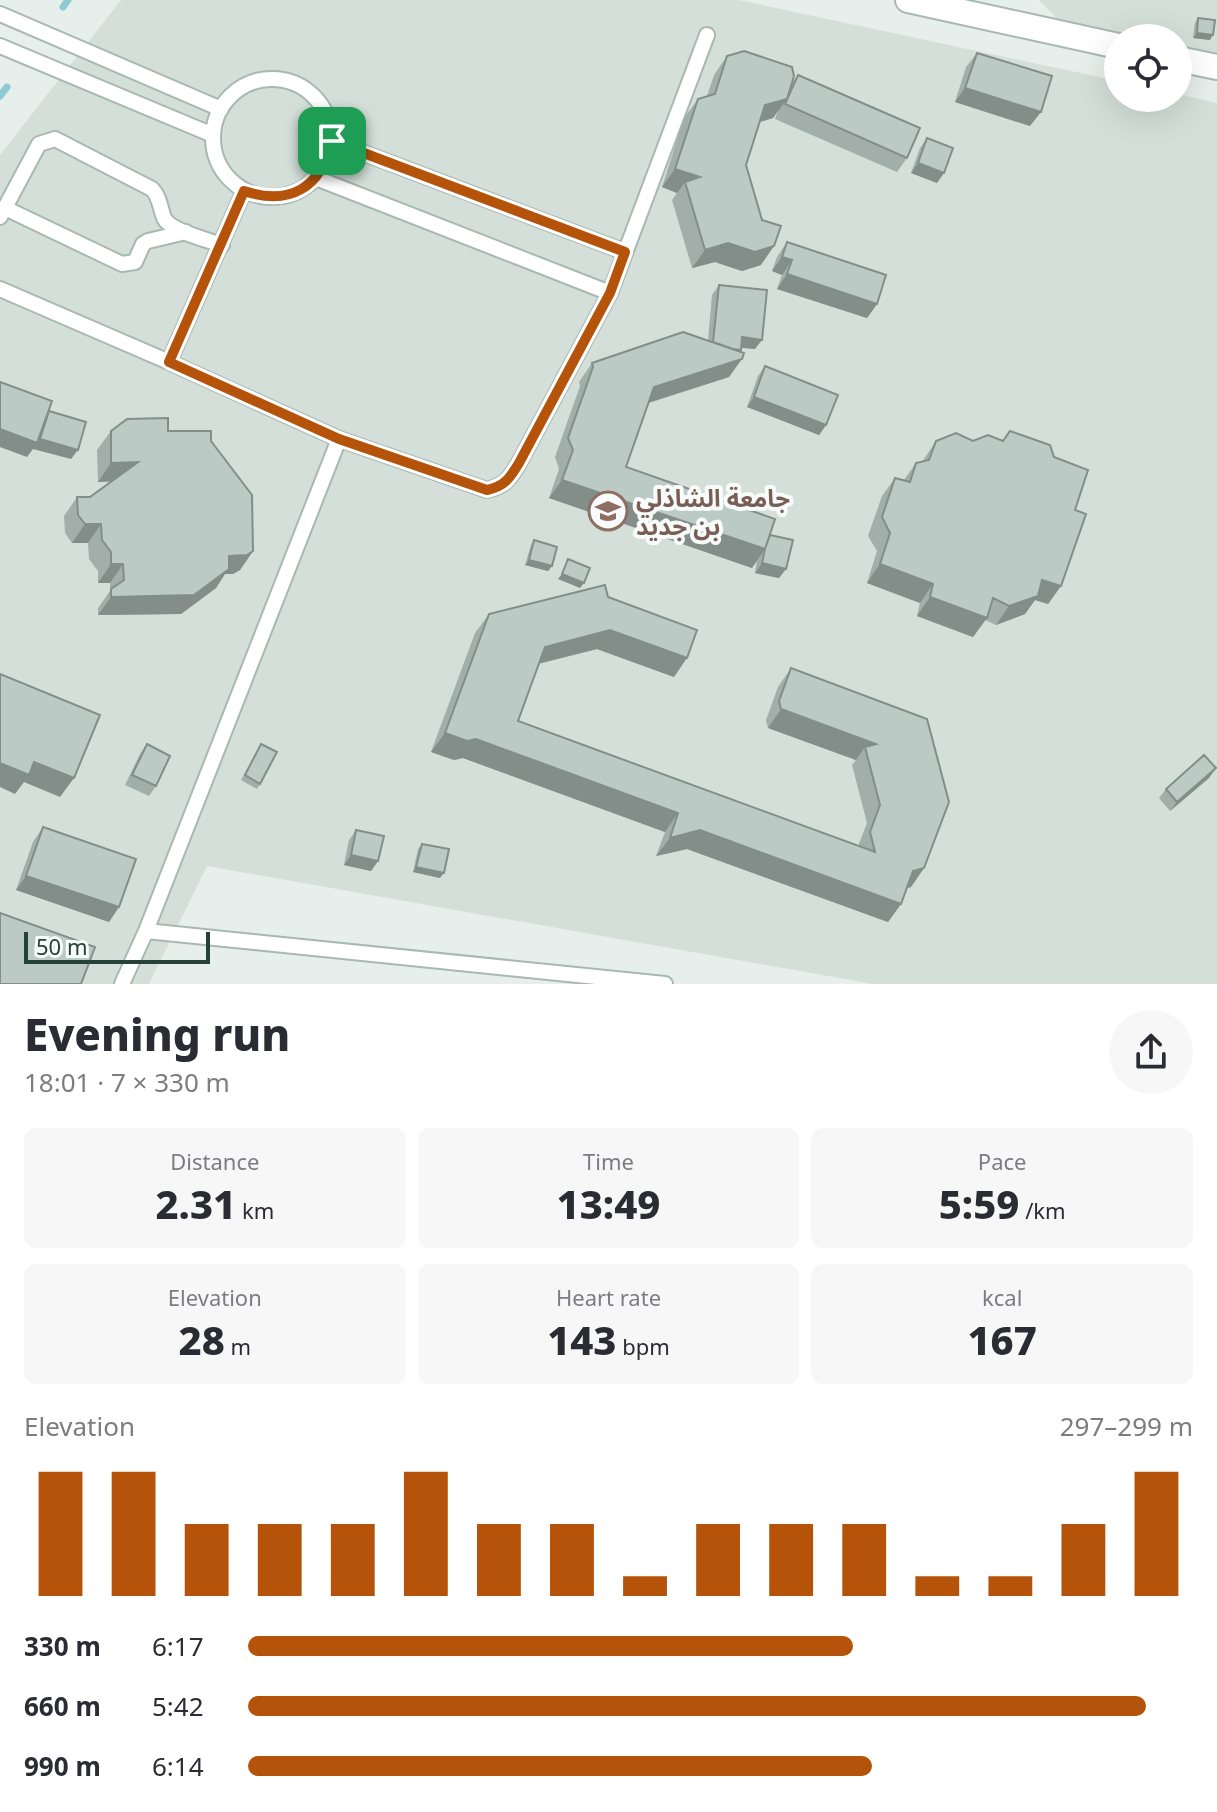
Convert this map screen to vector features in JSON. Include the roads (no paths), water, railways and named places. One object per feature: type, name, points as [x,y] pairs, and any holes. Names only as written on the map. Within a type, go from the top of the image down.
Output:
[{"type":"street","points":[[910,0],[1104,43]]},
{"type":"street","points":[[1192,62],[1217,67]]},
{"type":"lane","points":[[0,14],[221,109]]},
{"type":"lane","points":[[0,289],[339,439],[487,490],[499,488],[509,480],[519,463],[610,293],[707,35]]},
{"type":"lane","points":[[0,46],[213,135]]},
{"type":"lane","points":[[267,79],[286,81],[305,89],[320,103],[329,121],[332,141],[327,161],[316,178],[300,190],[281,197],[262,197],[244,191],[229,179],[218,163],[213,135],[221,109],[233,94],[249,84],[267,79]]},
{"type":"lane","points":[[186,232],[148,241],[143,244],[135,262],[122,264],[2,212],[39,144],[55,139],[152,189],[157,194],[167,224],[222,245]]},
{"type":"lane","points":[[332,141],[625,252]]},
{"type":"lane","points":[[316,178],[610,293]]},
{"type":"lane","points":[[169,362],[244,191]]},
{"type":"lane","points":[[122,984],[146,931],[339,439]]},
{"type":"lane","points":[[146,931],[665,984]]},
{"type":"waterway","points":[[63,7],[68,0]]},
{"type":"waterway","points":[[0,96],[7,87]]},
{"type":"place","name":"جامعة الشاذلي بن جديد","points":[[608,511]]}]
